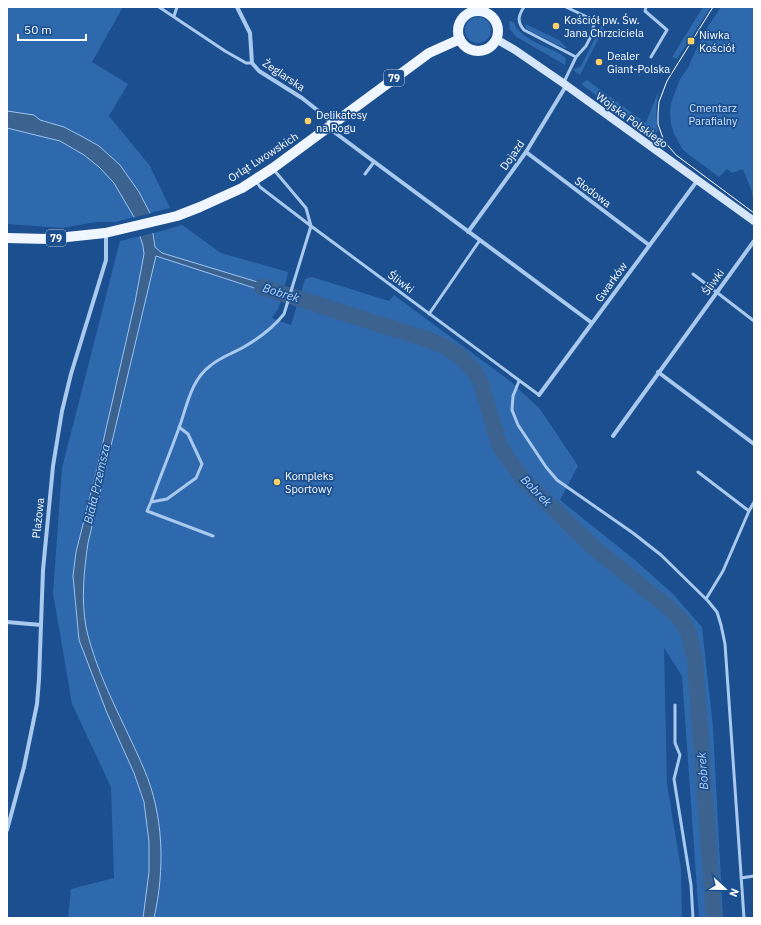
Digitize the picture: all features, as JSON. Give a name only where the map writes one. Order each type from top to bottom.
[{"type":"main road","points":[[477,11],[493,11],[498,33],[496,40],[487,48],[475,50],[464,44],[458,33],[461,20],[465,15],[477,11]]},
{"type":"main road","name":"Orląt Lwowskich","points":[[7,238],[48,239],[106,234],[177,216],[220,198],[255,180],[273,168],[429,53],[460,39]]},
{"type":"main road","name":"Wojska Polskiego","points":[[496,40],[515,50],[564,84],[754,221]]},
{"type":"street","name":"Żeglarska","points":[[237,7],[250,33],[252,63],[258,71],[302,98],[326,117],[330,125]]},
{"type":"street","name":"Dojazd","points":[[468,232],[526,152],[564,84]]},
{"type":"street","points":[[330,125],[334,132],[592,323]]},
{"type":"street","name":"Słodowa","points":[[526,152],[649,245]]},
{"type":"street","name":"Gwarków","points":[[539,395],[697,181]]},
{"type":"street","name":"Plażowa","points":[[7,830],[24,767],[37,704],[40,679],[42,570],[53,466],[62,411],[70,374],[106,260],[106,234]]},
{"type":"street","name":"Śliwki","points":[[613,436],[754,241]]},
{"type":"street","points":[[658,372],[754,444]]},
{"type":"street","points":[[7,622],[41,625]]},
{"type":"street","points":[[7,807],[12,808]]},
{"type":"lane","points":[[159,7],[225,51],[246,63],[252,63]]},
{"type":"lane","points":[[174,16],[178,7]]},
{"type":"lane","points":[[524,7],[521,11],[519,20],[519,25],[524,30],[532,36],[576,56]]},
{"type":"lane","points":[[564,84],[576,56],[586,46],[591,36],[594,24],[587,17],[566,7]]},
{"type":"lane","points":[[646,7],[645,10],[667,30],[651,57]]},
{"type":"lane","points":[[366,174],[374,162]]},
{"type":"lane","points":[[213,536],[147,512],[179,428],[190,393],[203,372],[278,323],[284,314],[311,226],[306,208],[273,168]]},
{"type":"lane","name":"Śliwki","points":[[255,180],[260,187],[311,226],[539,395]]},
{"type":"lane","points":[[429,314],[480,240]]},
{"type":"lane","points":[[693,274],[754,321]]},
{"type":"lane","points":[[519,381],[513,396],[512,410],[522,431],[546,467],[557,480],[633,533],[661,555],[706,599],[717,612],[722,625],[725,644],[744,918]]},
{"type":"lane","points":[[151,502],[167,499],[196,478],[202,464],[188,434],[179,428]]},
{"type":"lane","points":[[698,472],[749,511]]},
{"type":"lane","points":[[706,599],[723,571],[754,502]]},
{"type":"lane","points":[[675,705],[675,743],[680,755],[674,779],[691,884],[693,918]]},
{"type":"lane","points":[[741,878],[754,876]]},
{"type":"green space","points":[[7,7],[123,7],[92,62],[128,84],[109,116],[150,166],[170,208],[150,213],[139,192],[99,146],[64,127],[40,120],[34,115],[7,111]]},
{"type":"green space","points":[[703,7],[711,7],[677,59],[672,57]]},
{"type":"green space","name":"Cmentarz Parafialny","points":[[721,7],[754,7],[754,198],[743,169],[732,173],[727,169],[719,177],[683,150],[674,134],[671,124],[671,103],[680,79],[688,68],[703,34]]},
{"type":"green space","points":[[478,17],[487,21],[491,30],[487,39],[478,43],[469,39],[465,30],[469,21]]},
{"type":"green space","points":[[604,20],[607,22],[580,75],[573,70],[581,66]]},
{"type":"green space","points":[[509,21],[514,22],[521,33],[527,37],[561,54],[566,59],[565,65],[515,36],[510,29]]},
{"type":"green space","points":[[523,23],[559,40],[567,48],[564,48],[526,29],[525,24]]},
{"type":"green space","points":[[587,80],[646,123],[658,92],[656,114],[658,132],[656,132],[652,137],[581,84]]},
{"type":"green space","points":[[7,128],[60,141],[84,155],[99,167],[114,183],[134,217],[116,222],[96,222],[62,228],[7,224]]},
{"type":"green space","points":[[182,225],[221,253],[288,272],[284,290],[170,256],[162,253],[155,247],[154,233]]},
{"type":"green space","points":[[140,236],[144,254],[135,302],[95,477],[76,552],[75,599],[79,640],[107,713],[134,773],[144,802],[149,842],[149,872],[143,918],[68,918],[71,889],[114,878],[111,787],[72,704],[53,593],[62,468],[120,241]]},
{"type":"green space","points":[[156,256],[282,297],[278,309],[272,318],[291,325],[305,279],[312,277],[389,301],[394,295],[510,381],[540,409],[578,466],[560,500],[635,560],[673,594],[702,627],[713,727],[723,918],[699,918],[682,676],[664,648],[667,784],[681,869],[682,918],[154,918],[158,900],[161,862],[161,843],[156,805],[144,769],[97,664],[86,627],[83,596],[88,543]]},
{"type":"water","name":"Biała Przemsza","points":[[7,111],[34,115],[40,120],[64,127],[99,146],[120,165],[139,192],[150,213],[155,247],[162,253],[284,290],[282,297],[156,256],[88,543],[84,585],[84,617],[86,627],[104,682],[144,769],[156,805],[161,843],[161,862],[158,900],[154,918],[143,918],[149,872],[149,842],[144,802],[134,773],[107,713],[79,640],[73,576],[76,552],[95,477],[135,302],[144,254],[143,246],[134,217],[114,183],[99,167],[84,155],[60,141],[7,128]]},
{"type":"pier","points":[[152,213],[156,232],[138,237],[132,218]]},
{"type":"waterway","name":"Bobrek","points":[[262,287],[426,339],[444,346],[461,357],[475,372],[481,384],[500,447],[522,478],[593,547],[668,607],[683,622],[688,631],[695,660],[714,918]]},
{"type":"tram line","points":[[713,7],[667,81],[659,102],[658,124],[664,141],[676,155],[754,213]]},
{"type":"place","name":"Kościół pw. Św. Jana Chrzciciela","points":[[556,26]]},
{"type":"place","name":"Niwka Kościół","points":[[691,41]]},
{"type":"place","name":"Dealer Giant-Polska","points":[[599,62]]},
{"type":"place","name":"Delikatesy na Rogu","points":[[308,121]]},
{"type":"place","name":"Kompleks Sportowy","points":[[277,482]]}]
